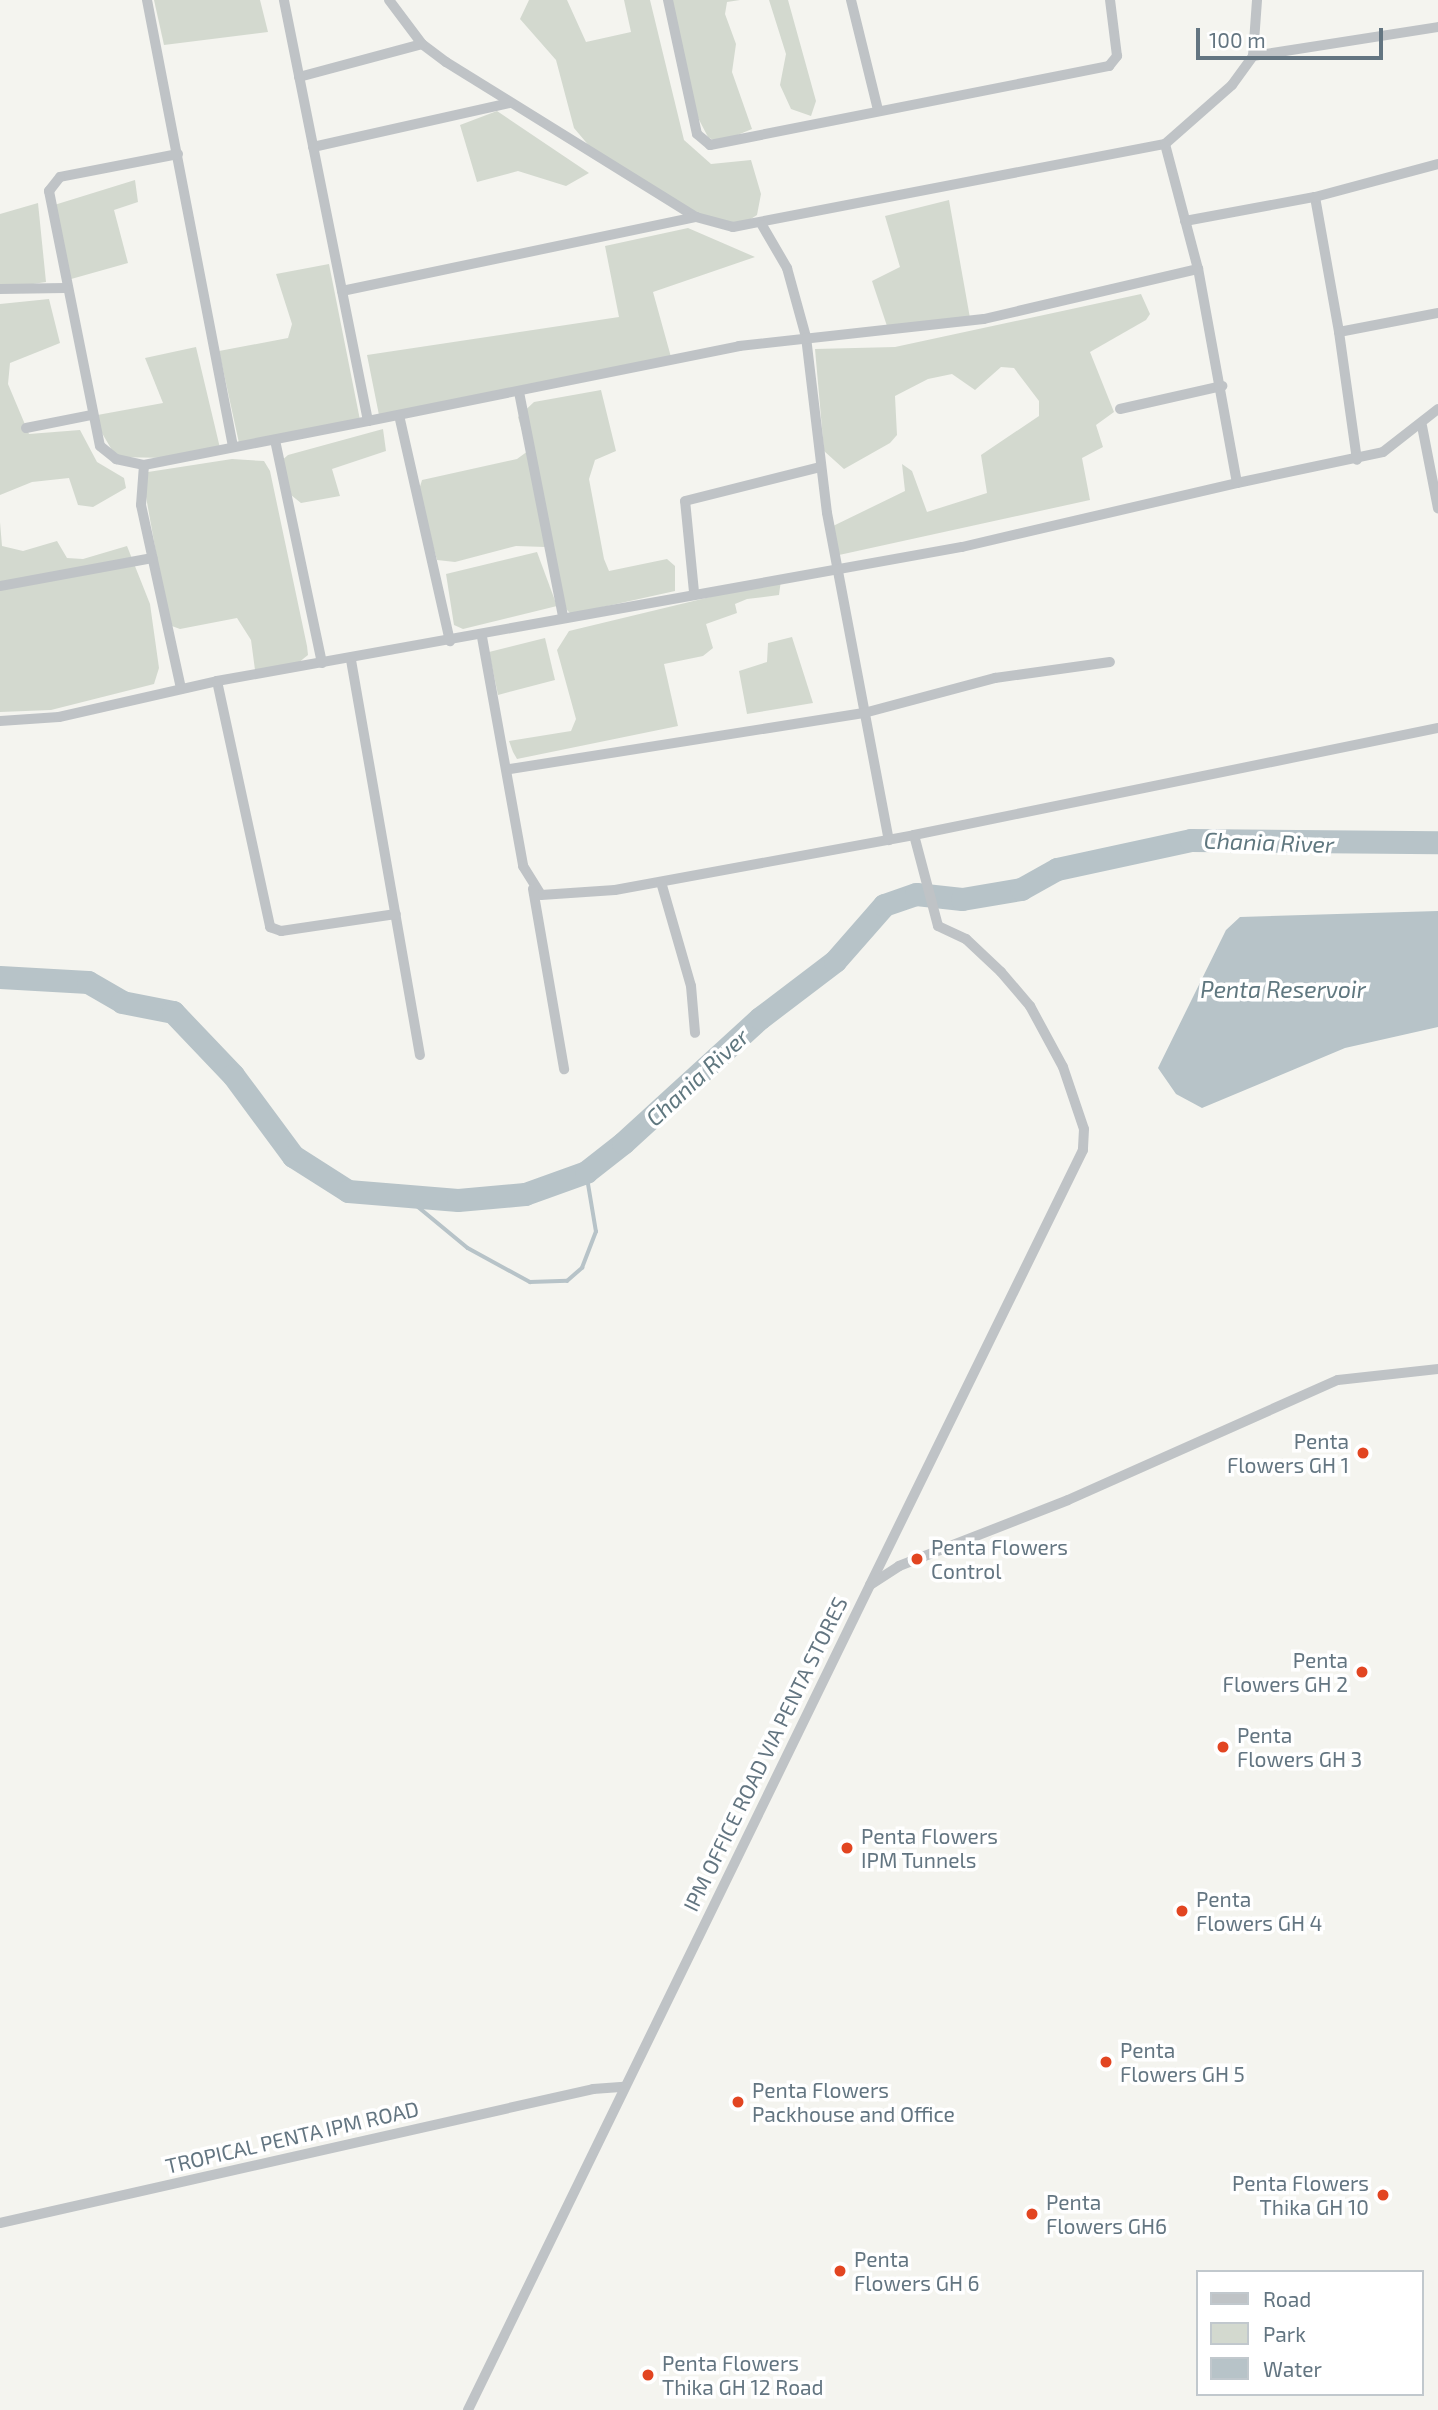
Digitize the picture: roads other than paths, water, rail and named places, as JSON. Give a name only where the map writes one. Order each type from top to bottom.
[{"type":"street","points":[[147,0],[233,445]]},
{"type":"street","points":[[284,0],[368,421]]},
{"type":"street","points":[[389,0],[422,44],[510,103],[696,218],[733,227],[762,225],[861,198],[1165,144],[1232,85],[1253,56],[1257,0]]},
{"type":"street","points":[[668,0],[703,142],[722,145],[878,110],[1109,66],[1117,56],[1110,0]]},
{"type":"street","points":[[851,0],[878,110]]},
{"type":"street","points":[[1253,56],[1438,27]]},
{"type":"street","points":[[299,77],[422,44]]},
{"type":"street","points":[[313,147],[510,103]]},
{"type":"street","points":[[1165,144],[1198,269],[1222,386],[1237,483]]},
{"type":"street","points":[[178,154],[60,177],[52,185],[48,201],[91,415],[106,454],[144,465],[233,445],[275,440],[806,337],[984,320],[1198,269]]},
{"type":"street","points":[[1185,221],[1315,197],[1438,164]]},
{"type":"street","points":[[1315,197],[1339,332],[1357,460]]},
{"type":"street","points":[[342,291],[696,218]]},
{"type":"street","points":[[762,225],[787,268],[806,337],[820,467],[836,565],[889,840]]},
{"type":"street","points":[[0,289],[65,288]]},
{"type":"street","points":[[1339,332],[1438,313]]},
{"type":"street","points":[[1120,409],[1222,386]]},
{"type":"street","points":[[519,391],[563,617]]},
{"type":"street","points":[[0,721],[59,718],[217,681],[482,637],[563,617],[836,565],[962,547],[1237,483],[1357,460],[1392,448],[1422,426],[1438,409]]},
{"type":"street","points":[[26,428],[91,415]]},
{"type":"street","points":[[399,415],[450,641]]},
{"type":"street","points":[[1422,426],[1438,508]]},
{"type":"street","points":[[275,440],[322,663]]},
{"type":"street","points":[[144,465],[141,505],[181,689]]},
{"type":"street","points":[[694,592],[685,501],[820,467]]},
{"type":"street","points":[[0,586],[152,558]]},
{"type":"street","points":[[482,637],[510,769],[523,866],[533,888],[564,1069]]},
{"type":"street","points":[[351,660],[420,1055]]},
{"type":"street","points":[[510,769],[864,713],[995,678],[1110,662]]},
{"type":"street","points":[[217,681],[270,927],[281,931],[396,914]]},
{"type":"street","points":[[533,888],[550,898],[661,882],[889,840],[1438,728]]},
{"type":"street","points":[[870,1585],[1085,1139],[1063,1067],[1030,1006],[982,952],[938,926],[925,890],[914,835]]},
{"type":"street","points":[[661,882],[691,986],[695,1033]]},
{"type":"street","name":"IPM OFFICE ROAD VIA PENTA STORES","points":[[468,2410],[870,1585],[899,1566],[1068,1500],[1338,1380],[1438,1369]]},
{"type":"street","name":"TROPICAL PENTA IPM ROAD","points":[[0,2223],[593,2089],[624,2087]]},
{"type":"water","name":"Penta Reservoir","points":[[1438,911],[1438,1027],[1345,1048],[1202,1108],[1176,1094],[1158,1068],[1226,930],[1240,917]]},
{"type":"waterway","name":"Chania River","points":[[0,977],[88,982],[122,1002],[173,1012],[233,1075],[293,1156],[348,1191],[458,1200],[525,1194],[586,1172],[623,1143],[760,1018],[835,961],[884,905],[916,894],[962,899],[1021,889],[1057,869],[1191,840],[1438,842]]},
{"type":"waterway","points":[[416,1205],[468,1248],[530,1282],[567,1281],[582,1268],[596,1232],[586,1172]]},
{"type":"place","name":"Penta Flowers GH 1","points":[[1363,1453]]},
{"type":"place","name":"Penta Flowers Control","points":[[917,1559]]},
{"type":"place","name":"Penta Flowers GH 2","points":[[1362,1672]]},
{"type":"place","name":"Penta Flowers GH 3","points":[[1223,1747]]},
{"type":"place","name":"Penta Flowers IPM Tunnels","points":[[847,1848]]},
{"type":"place","name":"Penta Flowers GH 4","points":[[1182,1911]]},
{"type":"place","name":"Penta Flowers GH 5","points":[[1106,2062]]},
{"type":"place","name":"Penta Flowers Packhouse and Office","points":[[738,2102]]},
{"type":"place","name":"Penta Flowers Thika GH 10","points":[[1383,2195]]},
{"type":"place","name":"Penta Flowers GH6","points":[[1032,2214]]},
{"type":"place","name":"Penta Flowers GH 6","points":[[840,2271]]},
{"type":"place","name":"Penta Flowers Thika GH 12 Road","points":[[648,2375]]}]
